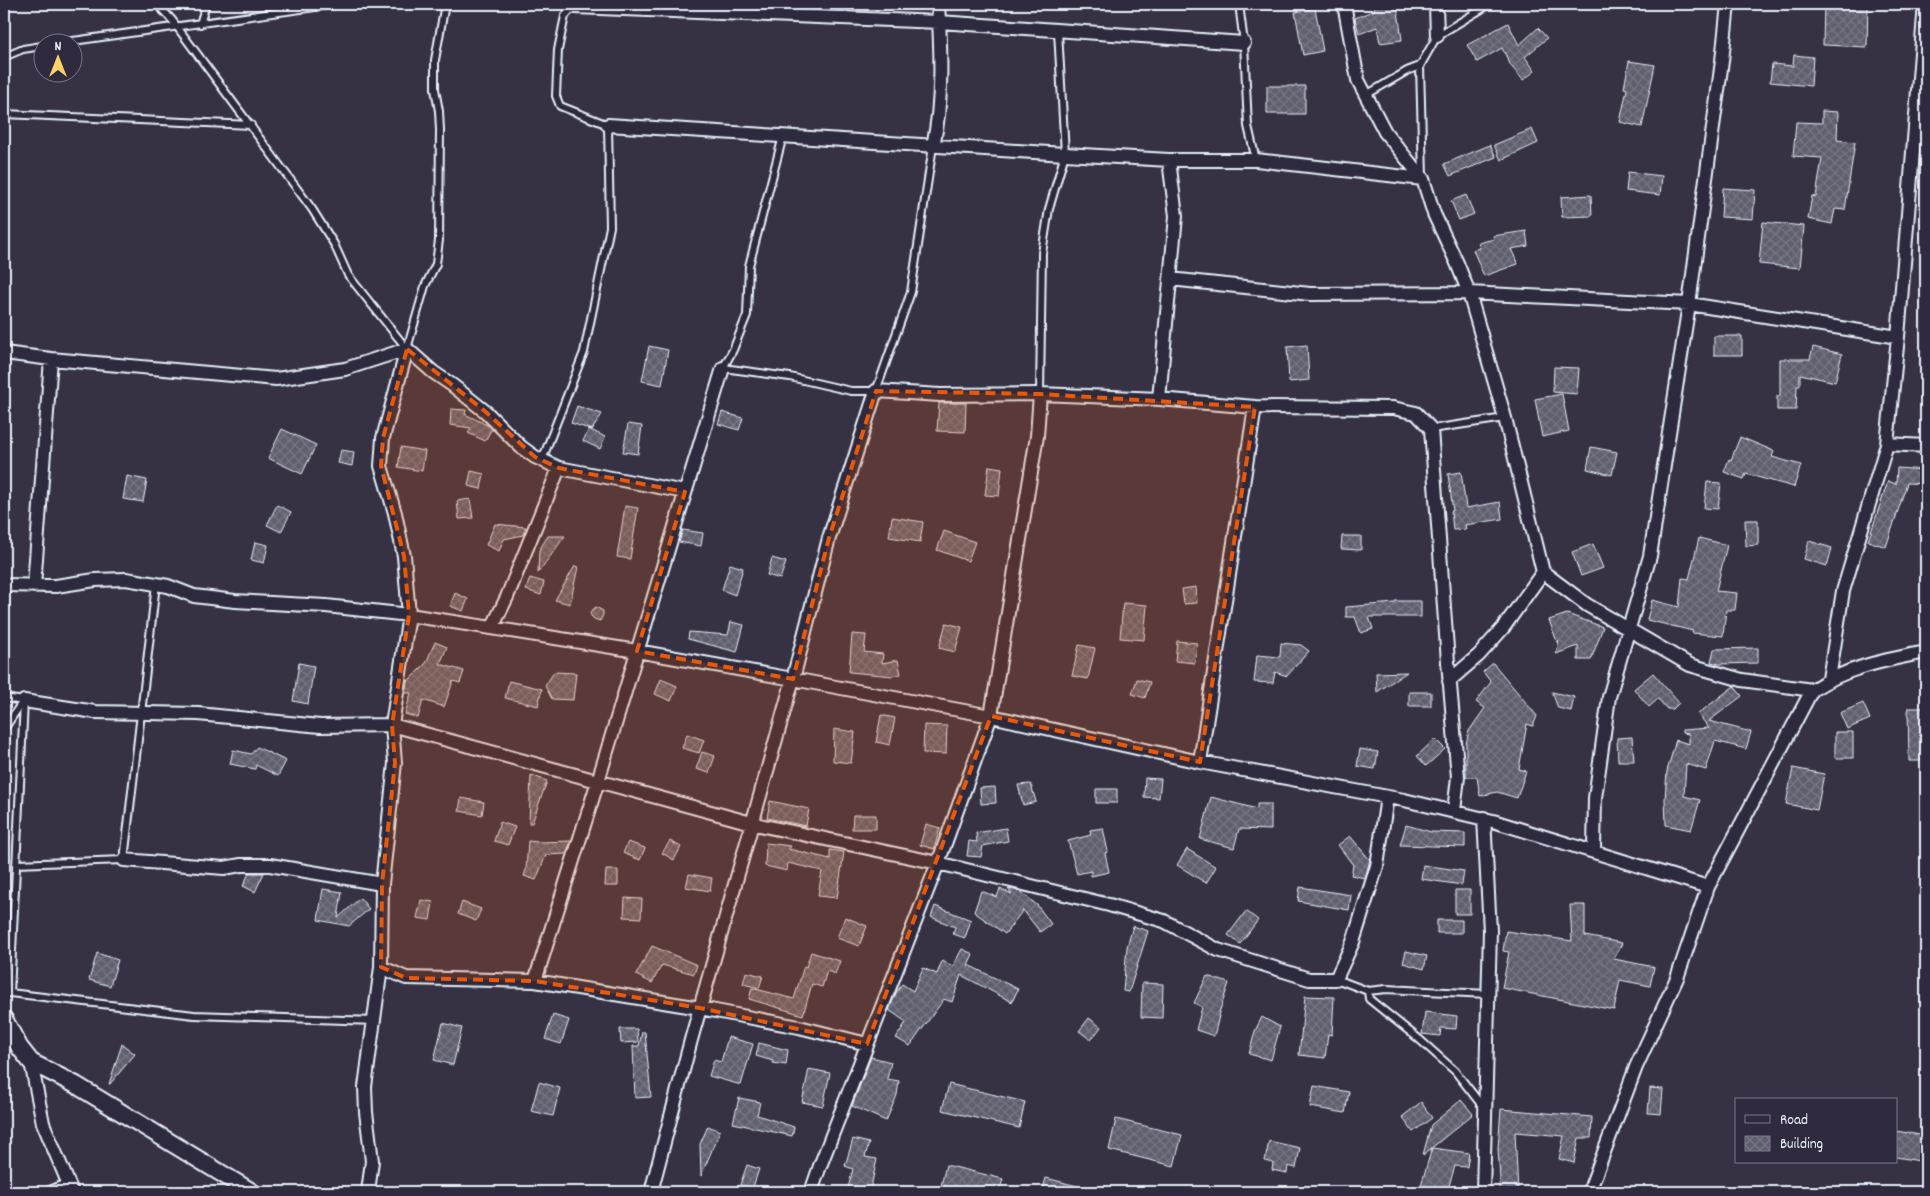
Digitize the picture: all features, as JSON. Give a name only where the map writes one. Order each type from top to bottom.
[{"type":"street","points":[[932,146],[937,119],[940,55],[938,4]]},
{"type":"street","points":[[1344,4],[1358,80],[1385,132],[1424,179],[1434,214],[1469,293],[1505,418],[1543,572],[1587,605],[1690,664],[1742,680],[1812,690]]},
{"type":"street","points":[[1436,4],[1437,36]]},
{"type":"street","points":[[1594,850],[1595,798],[1609,697],[1630,631],[1650,556],[1689,304],[1728,4]]},
{"type":"street","points":[[575,5],[939,22],[1244,43]]},
{"type":"street","points":[[1829,679],[1843,591],[1886,444],[1898,337],[1925,5]]},
{"type":"street","points":[[608,124],[1169,160],[1256,160],[1424,179]]},
{"type":"street","points":[[1159,399],[1176,216],[1169,160]]},
{"type":"street","points":[[1170,279],[1310,294],[1469,293],[1689,304],[1898,337]]},
{"type":"street","points":[[4,353],[51,359],[276,379],[344,369],[407,349]]},
{"type":"street","points":[[407,349],[432,372],[452,385],[492,417],[521,447],[542,460],[559,468],[685,492]]},
{"type":"street","points":[[368,1192],[372,1161],[365,1087],[381,968],[382,884],[395,763],[392,726],[409,615],[404,556],[381,466],[383,438],[407,349]]},
{"type":"street","points":[[34,586],[51,359]]},
{"type":"street","points":[[534,982],[598,782],[723,368]]},
{"type":"street","points":[[651,1192],[700,1008],[793,679],[829,538],[876,391],[940,395],[1040,394],[1159,399],[1255,407],[1393,408],[1416,413],[1431,429],[1449,681],[1458,777],[1454,811]]},
{"type":"street","points":[[811,1192],[938,863],[991,716],[1037,436],[1040,394]]},
{"type":"street","points":[[1200,762],[1255,407]]},
{"type":"street","points":[[1886,444],[1926,446]]},
{"type":"street","points":[[492,628],[559,468]]},
{"type":"street","points":[[1449,681],[1479,655],[1503,628],[1543,572]]},
{"type":"street","points":[[4,585],[56,586],[95,580],[126,579],[168,586],[194,596],[235,601],[326,606],[409,615],[637,651],[991,716],[1200,762],[1387,796],[1484,818],[1594,850],[1708,887]]},
{"type":"street","points":[[1589,1192],[1636,1067],[1677,978],[1708,887],[1812,690],[1829,679],[1848,671],[1926,652]]},
{"type":"street","points":[[24,701],[95,712],[141,712],[237,717],[320,726],[392,726],[753,823],[938,863],[1109,905],[1164,921],[1218,950],[1310,979],[1336,979],[1353,942],[1377,866],[1387,796]]},
{"type":"street","points":[[1483,1192],[1490,931],[1484,818]]},
{"type":"street","points":[[124,860],[224,868],[241,865],[270,865],[382,884]]},
{"type":"street","points":[[381,968],[406,978],[534,982],[700,1008],[799,1027],[867,1044]]},
{"type":"street","points":[[4,1019],[20,1048],[31,1062],[76,1086],[252,1192]]},
{"type":"street","points":[[31,1062],[43,1122],[70,1187]]},
{"type":"lane","points":[[156,4],[177,26],[312,208],[334,244],[348,276],[407,349]]},
{"type":"lane","points":[[200,24],[206,4]]},
{"type":"lane","points":[[278,4],[286,11]]},
{"type":"lane","points":[[82,40],[336,4]]},
{"type":"lane","points":[[407,349],[425,286],[436,264],[439,240],[440,130],[435,89],[435,60],[444,4]]},
{"type":"lane","points":[[1238,4],[1244,43],[1248,126],[1256,160]]},
{"type":"lane","points":[[1424,179],[1420,66],[1437,36],[1490,4]]},
{"type":"lane","points":[[542,460],[584,352],[610,227],[608,124],[560,106],[556,96],[558,50],[562,22],[575,5]]},
{"type":"lane","points":[[1040,394],[1042,253],[1049,208],[1064,154],[1058,31]]},
{"type":"lane","points":[[4,57],[23,49],[32,48]]},
{"type":"lane","points":[[1366,96],[1407,71],[1420,66]]},
{"type":"lane","points":[[4,114],[251,125]]},
{"type":"lane","points":[[783,136],[749,266],[747,315],[733,350],[723,368],[790,377],[850,391],[876,391],[911,292],[932,146]]},
{"type":"lane","points":[[1431,429],[1505,418]]},
{"type":"lane","points":[[16,864],[124,860],[156,584]]},
{"type":"lane","points":[[4,698],[24,701]]},
{"type":"lane","points":[[4,729],[24,701]]},
{"type":"lane","points":[[24,701],[7,994],[194,1015],[375,1021]]},
{"type":"lane","points":[[1336,979],[1368,991],[1386,989],[1488,994]]},
{"type":"lane","points":[[1368,991],[1369,999],[1455,1071],[1485,1109]]},
{"type":"lane","points":[[45,1192],[70,1187]]},
{"type":"highlighted area","points":[[407,349],[486,412],[535,457],[559,468],[685,492],[637,651],[793,679],[829,538],[876,391],[1040,394],[1255,407],[1200,762],[991,716],[867,1044],[700,1008],[535,981],[406,978],[381,967],[382,884],[395,763],[392,725],[409,615],[404,556],[381,466],[383,438]]},
{"type":"building","points":[[1374,4],[1397,4],[1402,40],[1380,43],[1377,27],[1359,34],[1355,18],[1375,10]]},
{"type":"building","points":[[1824,4],[1868,4],[1867,47],[1823,45]]},
{"type":"building","points":[[1315,8],[1323,51],[1303,55],[1295,12]]},
{"type":"building","points":[[1508,23],[1519,45],[1538,28],[1547,38],[1525,57],[1535,71],[1523,80],[1511,66],[1502,48],[1477,62],[1467,45]]},
{"type":"building","points":[[1794,55],[1813,57],[1811,86],[1770,82],[1772,64],[1793,66]]},
{"type":"building","points":[[1629,61],[1655,65],[1642,127],[1620,122],[1627,89],[1624,88]]},
{"type":"building","points":[[1267,86],[1305,86],[1305,114],[1267,114]]},
{"type":"building","points":[[1822,111],[1838,112],[1837,140],[1855,142],[1845,210],[1835,209],[1832,224],[1808,219],[1812,196],[1816,197],[1822,158],[1793,156],[1796,122],[1822,123]]},
{"type":"building","points":[[1532,129],[1538,143],[1501,160],[1494,145]]},
{"type":"building","points":[[1490,145],[1496,157],[1450,176],[1444,164]]},
{"type":"building","points":[[1628,172],[1662,176],[1660,195],[1626,191]]},
{"type":"building","points":[[1723,188],[1755,190],[1753,219],[1721,217]]},
{"type":"building","points":[[1466,195],[1474,214],[1459,220],[1451,201]]},
{"type":"building","points":[[1591,195],[1592,216],[1562,217],[1561,197]]},
{"type":"building","points":[[1763,222],[1804,226],[1800,268],[1759,264]]},
{"type":"building","points":[[1526,231],[1528,246],[1511,249],[1518,264],[1484,276],[1473,250],[1480,248],[1478,243],[1494,239],[1493,236]]},
{"type":"building","points":[[1714,336],[1742,336],[1742,355],[1714,355]]},
{"type":"building","points":[[1307,345],[1309,380],[1289,382],[1287,347]]},
{"type":"building","points":[[649,346],[668,350],[662,385],[642,381]]},
{"type":"building","points":[[1813,347],[1842,354],[1835,382],[1800,374],[1800,386],[1797,386],[1796,410],[1777,410],[1777,396],[1780,396],[1780,359],[1810,359]]},
{"type":"building","points":[[1554,367],[1579,368],[1577,394],[1553,392]]},
{"type":"building","points":[[1562,394],[1569,431],[1542,437],[1535,399]]},
{"type":"building","points":[[939,403],[966,403],[965,432],[937,431]]},
{"type":"building","points":[[577,406],[602,414],[592,430],[571,423]]},
{"type":"building","points":[[451,409],[466,410],[465,414],[493,430],[491,430],[485,441],[468,433],[471,428],[450,425]]},
{"type":"building","points":[[722,412],[743,418],[739,430],[718,424]]},
{"type":"building","points":[[628,424],[642,426],[638,454],[623,452]]},
{"type":"building","points":[[282,429],[316,445],[302,474],[268,458]]},
{"type":"building","points":[[589,429],[605,437],[600,449],[583,441]]},
{"type":"building","points":[[1740,437],[1774,451],[1772,457],[1801,465],[1794,487],[1746,474],[1744,479],[1724,472]]},
{"type":"building","points":[[401,447],[425,451],[422,471],[398,467]]},
{"type":"building","points":[[1591,447],[1617,452],[1612,475],[1587,469]]},
{"type":"building","points":[[341,450],[354,452],[352,466],[338,463]]},
{"type":"building","points":[[989,466],[1002,468],[999,496],[985,495]]},
{"type":"building","points":[[1897,468],[1926,470],[1926,484],[1907,483],[1886,547],[1868,541],[1888,481],[1896,484]]},
{"type":"building","points":[[471,471],[484,474],[481,489],[468,486]]},
{"type":"building","points":[[1461,472],[1466,508],[1500,502],[1502,519],[1465,525],[1466,529],[1453,530],[1451,511],[1453,511],[1448,474]]},
{"type":"building","points":[[127,476],[147,480],[143,502],[123,499]]},
{"type":"building","points":[[1707,482],[1721,483],[1718,509],[1704,508]]},
{"type":"building","points":[[470,499],[473,518],[459,519],[457,501]]},
{"type":"building","points":[[277,505],[291,512],[281,532],[267,525]]},
{"type":"building","points":[[625,506],[638,508],[630,559],[617,557]]},
{"type":"building","points":[[892,517],[923,522],[920,542],[889,537]]},
{"type":"building","points":[[1745,520],[1758,520],[1758,545],[1746,546]]},
{"type":"building","points":[[495,524],[526,527],[523,535],[504,539],[499,551],[486,545]]},
{"type":"building","points":[[683,530],[703,533],[701,546],[679,542]]},
{"type":"building","points":[[944,531],[975,542],[968,561],[937,550]]},
{"type":"building","points":[[548,536],[565,536],[538,573],[539,550]]},
{"type":"building","points":[[1342,536],[1361,536],[1361,550],[1341,549]]},
{"type":"building","points":[[1699,538],[1727,545],[1716,591],[1737,593],[1735,610],[1726,610],[1723,636],[1692,633],[1693,631],[1647,620],[1652,600],[1679,607],[1682,578],[1689,579]]},
{"type":"building","points":[[1809,541],[1832,548],[1827,566],[1804,559]]},
{"type":"building","points":[[255,542],[268,545],[264,563],[251,560]]},
{"type":"building","points":[[1593,544],[1603,568],[1581,576],[1572,552]]},
{"type":"building","points":[[772,558],[786,562],[780,579],[767,575]]},
{"type":"building","points":[[730,564],[743,568],[735,595],[722,590]]},
{"type":"building","points":[[575,566],[578,567],[570,604],[555,600]]},
{"type":"building","points":[[530,578],[544,582],[541,595],[526,590]]},
{"type":"building","points":[[1196,587],[1197,603],[1184,604],[1182,589]]},
{"type":"building","points":[[455,593],[468,599],[463,611],[450,606]]},
{"type":"building","points":[[1395,601],[1421,601],[1421,617],[1369,617],[1373,629],[1361,633],[1355,617],[1346,617],[1346,607],[1395,603]]},
{"type":"building","points":[[1123,603],[1147,605],[1144,640],[1120,638]]},
{"type":"building","points":[[596,607],[603,611],[600,621],[591,616],[590,612]]},
{"type":"building","points":[[1567,614],[1603,627],[1591,660],[1578,660],[1578,646],[1556,654],[1559,640],[1557,642],[1549,620]]},
{"type":"building","points":[[731,622],[744,625],[737,652],[688,639],[689,632],[728,635]]},
{"type":"building","points":[[946,623],[962,627],[955,652],[939,648]]},
{"type":"building","points":[[852,634],[866,635],[864,652],[883,654],[882,663],[898,660],[901,674],[893,676],[849,672]]},
{"type":"building","points":[[1177,641],[1197,643],[1195,663],[1175,661]]},
{"type":"building","points":[[435,642],[447,647],[440,664],[464,671],[460,683],[453,681],[444,707],[423,700],[418,718],[405,714],[411,693],[405,693],[407,682],[426,663]]},
{"type":"building","points":[[1281,643],[1301,645],[1309,651],[1287,676],[1275,672],[1273,683],[1254,682],[1257,655],[1280,657]]},
{"type":"building","points":[[1079,645],[1095,648],[1088,679],[1072,676]]},
{"type":"building","points":[[1758,648],[1758,663],[1719,664],[1711,662],[1714,649]]},
{"type":"building","points":[[299,663],[314,666],[308,704],[293,701]]},
{"type":"building","points":[[1493,663],[1537,716],[1533,726],[1527,724],[1519,769],[1526,771],[1517,798],[1497,792],[1480,796],[1477,777],[1466,777],[1466,744],[1469,731],[1485,708],[1476,702],[1491,682],[1483,672]]},
{"type":"building","points":[[554,672],[576,673],[573,700],[552,699],[545,686]]},
{"type":"building","points":[[1407,672],[1377,692],[1376,673]]},
{"type":"building","points":[[1653,673],[1679,703],[1673,709],[1667,709],[1658,699],[1649,707],[1634,689]]},
{"type":"building","points":[[661,679],[677,686],[671,701],[655,694]]},
{"type":"building","points":[[1137,679],[1150,682],[1145,698],[1132,694]]},
{"type":"building","points":[[509,681],[542,689],[538,706],[505,698]]},
{"type":"building","points":[[1734,686],[1742,696],[1709,721],[1751,732],[1746,749],[1715,741],[1706,770],[1686,764],[1684,796],[1700,800],[1691,830],[1666,825],[1667,771],[1676,740],[1689,744],[1689,734],[1682,733],[1682,730],[1709,728],[1698,714]]},
{"type":"building","points":[[1409,692],[1431,692],[1431,706],[1409,706]]},
{"type":"building","points":[[1552,692],[1574,697],[1571,711],[1558,708]]},
{"type":"building","points":[[1863,703],[1870,719],[1847,729],[1840,713]]},
{"type":"building","points":[[1908,708],[1926,708],[1926,761],[1909,761]]},
{"type":"building","points":[[881,715],[895,718],[890,745],[876,742]]},
{"type":"building","points":[[924,725],[947,726],[946,754],[923,753]]},
{"type":"building","points":[[834,729],[855,732],[851,763],[833,761]]},
{"type":"building","points":[[1835,732],[1853,732],[1853,758],[1835,758]]},
{"type":"building","points":[[687,734],[704,740],[699,753],[682,748]]},
{"type":"building","points":[[1632,737],[1634,761],[1618,761],[1617,738]]},
{"type":"building","points":[[1435,739],[1445,749],[1426,766],[1417,756]]},
{"type":"building","points":[[257,747],[286,761],[278,776],[256,765],[255,769],[230,764],[233,750],[251,754]]},
{"type":"building","points":[[1360,749],[1378,752],[1375,769],[1357,766]]},
{"type":"building","points":[[702,752],[715,756],[709,773],[696,769]]},
{"type":"building","points":[[1793,768],[1824,774],[1817,810],[1786,804]]},
{"type":"building","points":[[531,775],[547,781],[532,823],[529,823]]},
{"type":"building","points":[[1145,778],[1161,779],[1159,798],[1144,797]]},
{"type":"building","points":[[1031,784],[1036,802],[1023,805],[1018,785]]},
{"type":"building","points":[[995,787],[996,803],[981,804],[980,788]]},
{"type":"building","points":[[1096,789],[1117,789],[1117,803],[1096,803]]},
{"type":"building","points":[[1211,797],[1257,809],[1257,804],[1271,804],[1271,830],[1239,829],[1234,848],[1200,839]]},
{"type":"building","points":[[461,798],[484,802],[482,815],[459,811]]},
{"type":"building","points":[[770,801],[809,809],[806,826],[767,818]]},
{"type":"building","points":[[853,815],[876,815],[876,829],[852,829]]},
{"type":"building","points":[[500,822],[515,827],[508,845],[494,841]]},
{"type":"building","points":[[926,824],[940,828],[934,849],[920,845]]},
{"type":"building","points":[[1406,825],[1431,832],[1465,833],[1465,847],[1400,845]]},
{"type":"building","points":[[1006,828],[1008,841],[983,846],[981,857],[967,856],[969,841],[977,842],[976,833]]},
{"type":"building","points":[[1103,828],[1108,852],[1105,853],[1109,872],[1091,876],[1091,871],[1077,874],[1068,841],[1091,835],[1090,830]]},
{"type":"building","points":[[1350,836],[1370,860],[1365,878],[1351,875],[1353,865],[1338,845]]},
{"type":"building","points":[[528,841],[571,841],[566,854],[546,855],[536,880],[524,876]]},
{"type":"building","points":[[670,841],[681,847],[674,860],[662,853]]},
{"type":"building","points":[[628,842],[645,848],[640,860],[623,853]]},
{"type":"building","points":[[766,843],[791,846],[789,849],[830,859],[830,850],[844,852],[837,898],[818,896],[822,871],[788,863],[787,871],[765,866]]},
{"type":"building","points":[[1187,849],[1216,867],[1206,883],[1177,865]]},
{"type":"building","points":[[1423,865],[1464,871],[1462,885],[1421,879]]},
{"type":"building","points":[[606,870],[618,870],[618,886],[605,886]]},
{"type":"building","points":[[249,873],[264,873],[255,892],[243,886]]},
{"type":"building","points":[[689,874],[712,878],[710,891],[686,887]]},
{"type":"building","points":[[1300,887],[1351,895],[1349,910],[1298,901]]},
{"type":"building","points":[[323,889],[342,892],[338,918],[360,898],[369,909],[349,926],[318,920]]},
{"type":"building","points":[[1000,889],[1012,894],[1008,889],[1019,891],[1037,905],[1051,924],[1040,932],[1023,910],[1005,934],[974,912],[981,891],[997,897]]},
{"type":"building","points":[[1455,890],[1470,890],[1470,914],[1455,914]]},
{"type":"building","points":[[625,898],[642,899],[641,918],[624,917]]},
{"type":"building","points":[[421,900],[433,902],[430,920],[417,918]]},
{"type":"building","points":[[462,902],[481,909],[476,921],[458,914]]},
{"type":"building","points":[[1570,905],[1585,905],[1585,936],[1622,943],[1614,959],[1654,967],[1650,986],[1620,980],[1614,1010],[1502,988],[1509,952],[1503,951],[1506,931],[1572,941]]},
{"type":"building","points":[[935,906],[971,920],[965,938],[953,934],[955,927],[931,917]]},
{"type":"building","points":[[1246,911],[1258,920],[1240,944],[1228,935]]},
{"type":"building","points":[[845,917],[867,926],[859,946],[837,938]]},
{"type":"building","points":[[1437,920],[1462,920],[1462,933],[1437,933]]},
{"type":"building","points":[[1133,926],[1148,931],[1129,992],[1123,991],[1127,947]]},
{"type":"building","points":[[652,946],[697,965],[694,974],[662,965],[652,983],[636,975]]},
{"type":"building","points":[[962,949],[973,954],[968,965],[1018,989],[1012,1002],[961,975],[952,1002],[944,999],[910,1046],[896,1038],[906,1022],[889,1010],[902,984],[913,991],[923,968],[937,974],[942,961],[953,966]]},
{"type":"building","points":[[1406,951],[1427,956],[1424,969],[1403,963]]},
{"type":"building","points":[[811,952],[840,961],[835,974],[827,971],[822,987],[812,984],[803,1015],[749,999],[752,988],[794,999],[804,966],[806,967]]},
{"type":"building","points":[[97,953],[118,960],[110,986],[89,980]]},
{"type":"building","points":[[746,972],[763,976],[759,988],[743,984]]},
{"type":"building","points":[[1207,976],[1229,983],[1218,1016],[1214,1036],[1196,1030],[1202,1007],[1194,1003]]},
{"type":"building","points":[[1142,983],[1163,984],[1162,1018],[1141,1017]]},
{"type":"building","points":[[1305,996],[1334,997],[1332,1035],[1328,1034],[1325,1058],[1299,1055]]},
{"type":"building","points":[[1425,1012],[1457,1016],[1456,1029],[1441,1028],[1440,1036],[1422,1034]]},
{"type":"building","points":[[553,1015],[569,1020],[561,1044],[545,1039]]},
{"type":"building","points":[[1262,1017],[1280,1027],[1271,1060],[1249,1054],[1255,1031]]},
{"type":"building","points":[[1089,1018],[1101,1027],[1091,1040],[1079,1031]]},
{"type":"building","points":[[443,1023],[462,1028],[453,1065],[434,1060]]},
{"type":"building","points":[[620,1029],[637,1029],[638,1042],[621,1043]]},
{"type":"building","points":[[642,1032],[645,1032],[651,1097],[635,1098],[633,1046],[639,1046]]},
{"type":"building","points":[[728,1037],[753,1044],[741,1085],[709,1076],[714,1060],[721,1062]]},
{"type":"building","points":[[759,1043],[788,1050],[786,1065],[773,1063],[773,1061],[756,1056]]},
{"type":"building","points":[[122,1044],[135,1054],[109,1084]]},
{"type":"building","points":[[871,1057],[891,1062],[887,1079],[899,1081],[897,1095],[886,1121],[852,1106]]},
{"type":"building","points":[[809,1069],[830,1073],[823,1106],[802,1102]]},
{"type":"building","points":[[539,1082],[560,1088],[553,1116],[531,1111]]},
{"type":"building","points":[[949,1084],[1025,1102],[1019,1128],[942,1110]]},
{"type":"building","points":[[1314,1086],[1349,1092],[1345,1113],[1310,1107]]},
{"type":"building","points":[[1650,1088],[1663,1089],[1661,1114],[1648,1113]]},
{"type":"building","points":[[739,1098],[760,1102],[757,1115],[794,1127],[792,1136],[733,1123]]},
{"type":"building","points":[[1461,1100],[1473,1114],[1423,1155],[1431,1125]]},
{"type":"building","points":[[1421,1102],[1432,1118],[1413,1132],[1402,1117]]},
{"type":"building","points":[[1501,1109],[1592,1117],[1591,1138],[1579,1138],[1574,1163],[1559,1159],[1564,1136],[1515,1132],[1518,1192],[1498,1192],[1500,1179],[1498,1148]]},
{"type":"building","points":[[1116,1119],[1182,1135],[1174,1166],[1109,1150]]},
{"type":"building","points":[[708,1126],[720,1131],[701,1176],[700,1144]]},
{"type":"building","points":[[1898,1131],[1926,1136],[1926,1162],[1898,1157]]},
{"type":"building","points":[[853,1139],[869,1143],[865,1157],[877,1159],[870,1192],[847,1192],[853,1169],[845,1166]]},
{"type":"building","points":[[1269,1141],[1300,1148],[1296,1168],[1288,1166],[1287,1173],[1272,1170],[1273,1163],[1265,1161]]},
{"type":"building","points":[[1432,1148],[1469,1153],[1467,1167],[1455,1166],[1447,1192],[1419,1192]]},
{"type":"building","points":[[747,1165],[759,1169],[752,1190],[740,1185]]},
{"type":"building","points":[[946,1165],[1003,1179],[999,1192],[968,1192],[941,1186]]},
{"type":"building","points":[[1046,1178],[1081,1187],[1081,1192],[1042,1192]]}]
